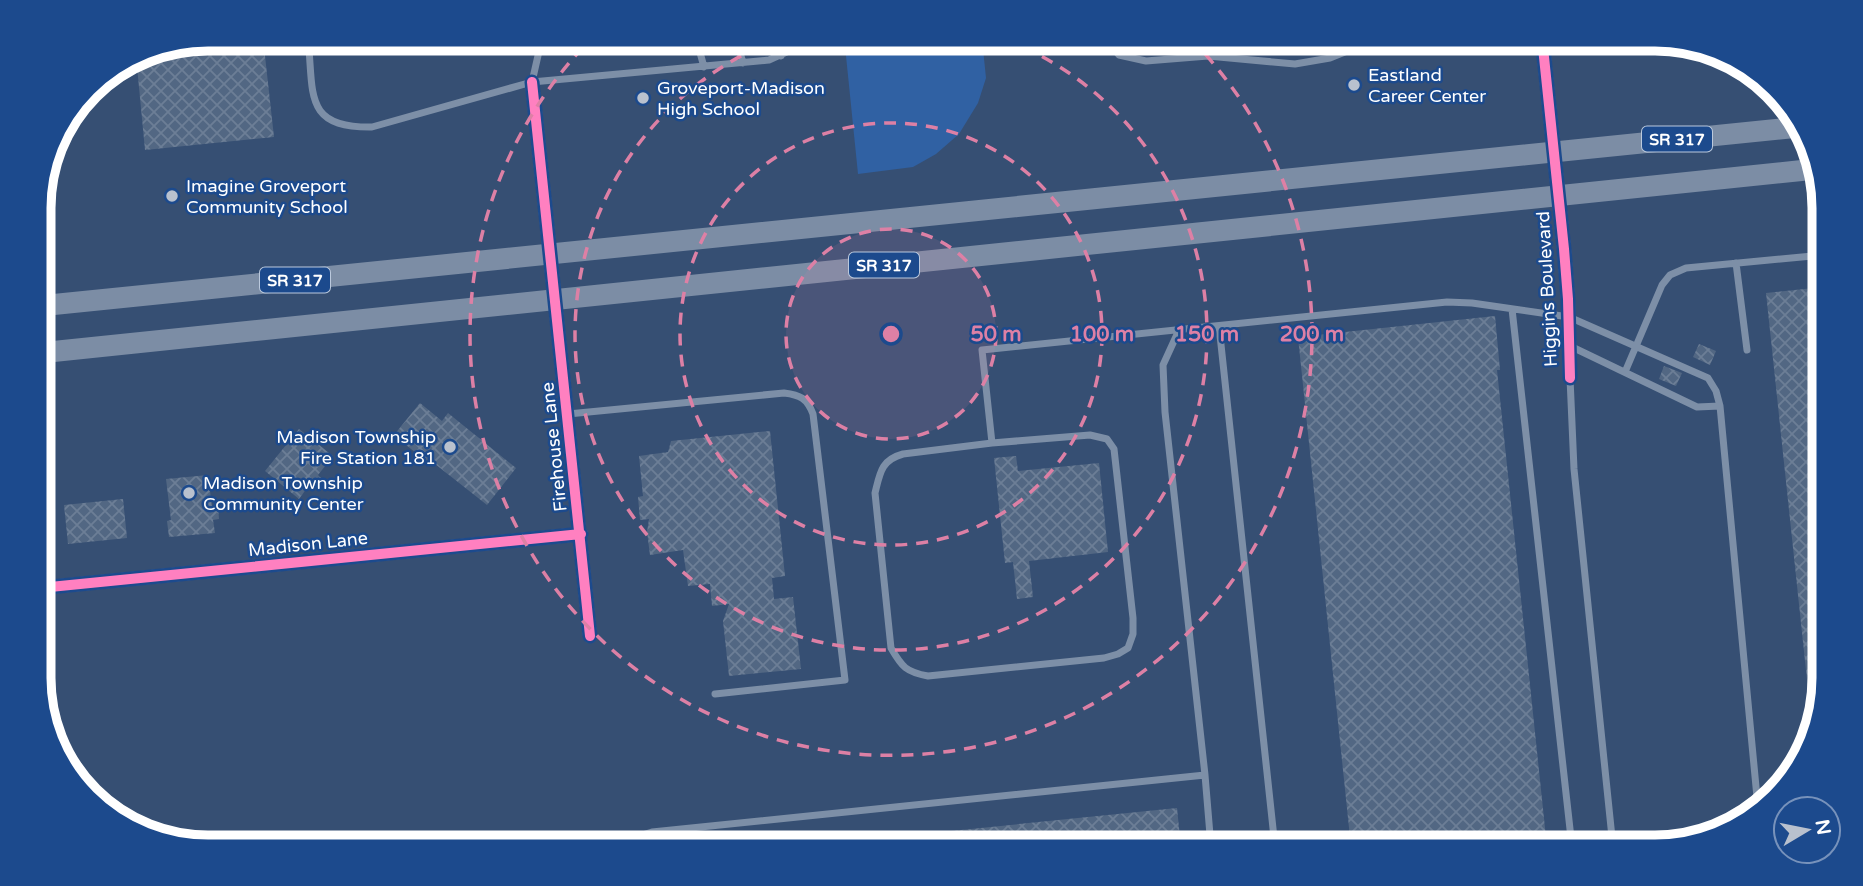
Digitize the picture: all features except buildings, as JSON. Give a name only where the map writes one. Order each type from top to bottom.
[{"type":"main road","name":"SR 317","points":[[51,305],[1790,128]]},
{"type":"main road","name":"SR 317","points":[[51,352],[1808,170]]},
{"type":"street","name":"Higgins Boulevard","points":[[1543,51],[1569,317],[1570,378]]},
{"type":"street","name":"Firehouse Lane","points":[[532,82],[590,636]]},
{"type":"street","name":"Madison Lane","points":[[51,587],[581,534]]},
{"type":"lane","points":[[310,51],[316,107],[326,120],[347,127],[372,127],[532,82],[769,60],[789,51]]},
{"type":"lane","points":[[532,82],[539,51]]},
{"type":"lane","points":[[699,51],[704,67]]},
{"type":"lane","points":[[740,51],[743,63]]},
{"type":"lane","points":[[780,51],[781,56]]},
{"type":"lane","points":[[1116,51],[1119,55],[1146,61],[1208,56],[1295,65],[1331,58],[1348,51]]},
{"type":"lane","points":[[1625,372],[1648,315],[1670,275],[1686,268],[1812,256]]},
{"type":"lane","points":[[1737,263],[1747,350]]},
{"type":"lane","points":[[992,443],[982,350],[1447,302],[1569,317],[1708,378],[1716,391],[1720,406],[1757,797]]},
{"type":"lane","points":[[1512,309],[1571,835]]},
{"type":"lane","points":[[1219,326],[1274,835]]},
{"type":"lane","points":[[1179,330],[1163,365],[1165,412],[1210,835]]},
{"type":"lane","points":[[1569,345],[1697,407],[1720,406]]},
{"type":"lane","points":[[1570,378],[1574,469],[1612,835]]},
{"type":"lane","points":[[568,414],[784,393],[797,395],[808,401],[813,414],[845,680],[715,694]]},
{"type":"lane","points":[[1090,435],[1107,439],[1114,449],[1133,618],[1133,634],[1128,648],[1118,654],[1104,657],[928,677],[911,673],[900,665],[891,648],[889,635],[875,493],[881,470],[890,458],[903,454],[992,443],[1090,435]]},
{"type":"lane","points":[[641,835],[1205,775]]},
{"type":"shaded area","points":[[846,51],[983,51],[986,78],[978,103],[959,134],[936,154],[913,167],[858,174]]},
{"type":"cycle path","points":[[1543,51],[1564,249],[1570,378]]},
{"type":"cycle path","points":[[532,82],[590,636]]},
{"type":"cycle path","points":[[51,587],[581,534]]},
{"type":"place","name":"Eastland Career Center","points":[[1354,85]]},
{"type":"place","name":"Groveport-Madison High School","points":[[643,98]]},
{"type":"place","name":"Imagine Groveport Community School","points":[[172,196]]},
{"type":"place","name":"Madison Township Fire Station 181","points":[[450,447]]},
{"type":"place","name":"Madison Township Community Center","points":[[189,493]]}]
